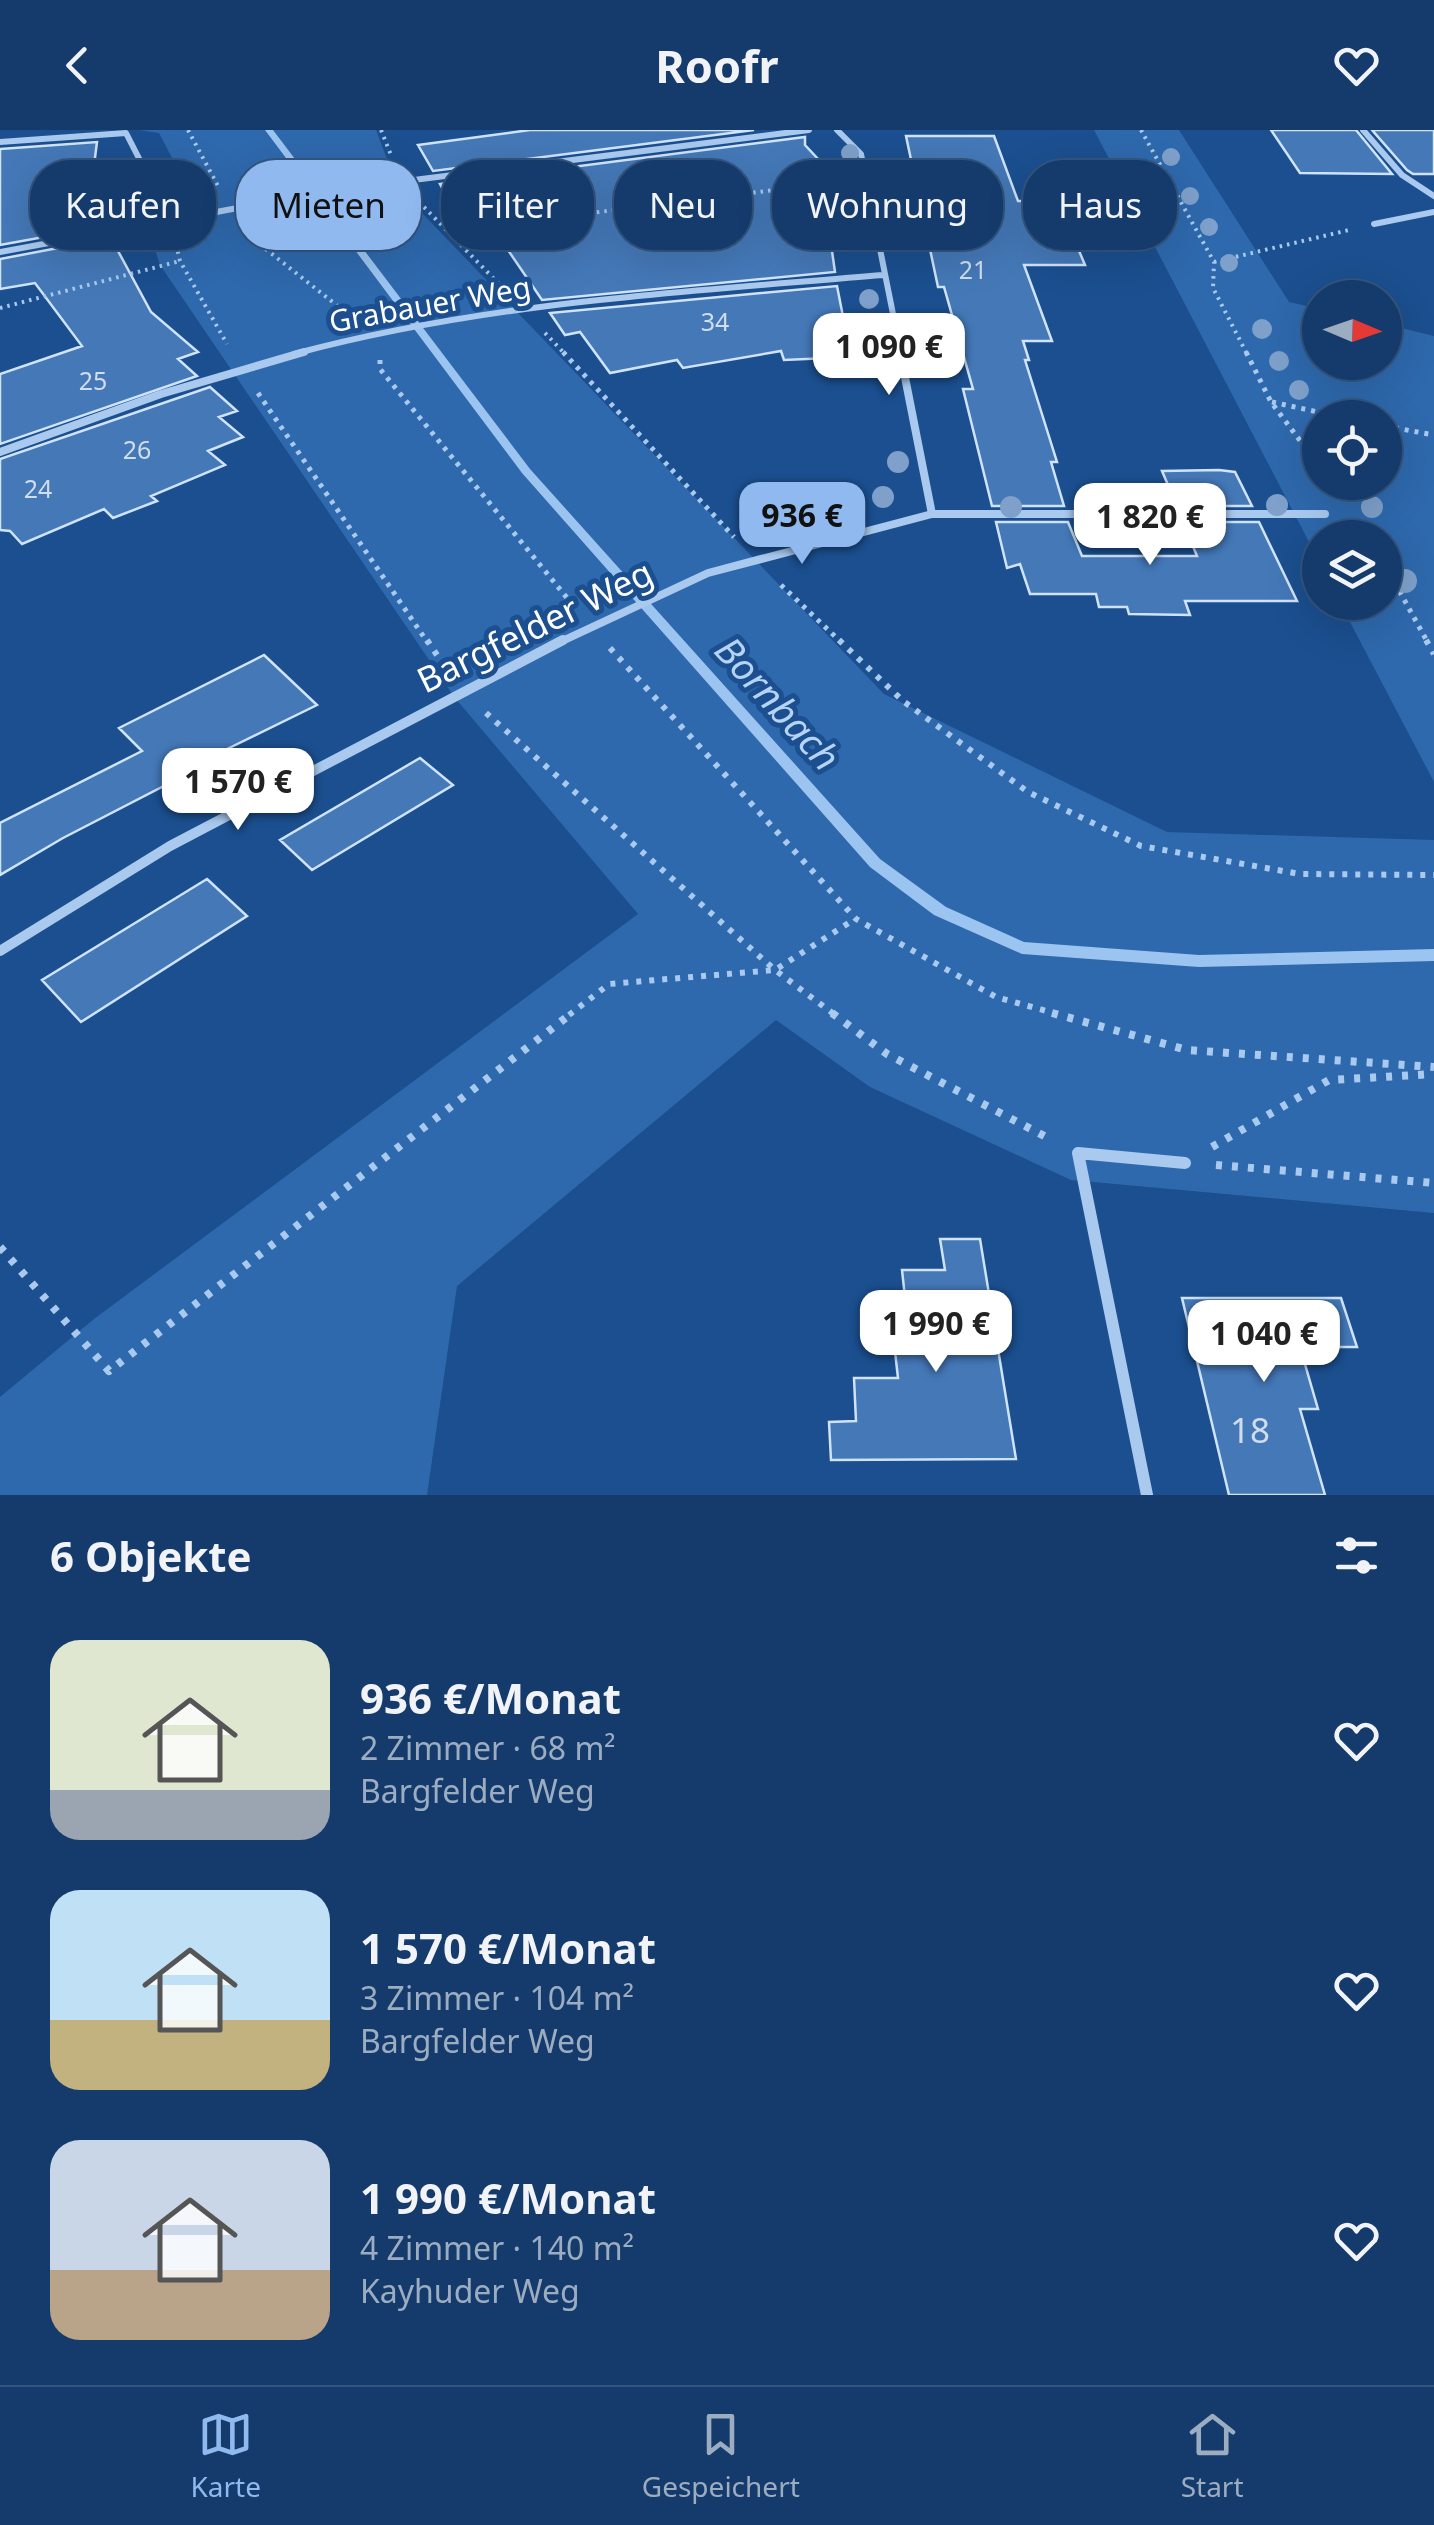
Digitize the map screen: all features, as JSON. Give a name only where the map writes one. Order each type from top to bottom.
[{"type":"street","points":[[421,177],[809,130]]},
{"type":"street","points":[[838,130],[863,160]]},
{"type":"street","points":[[1363,130],[1402,175],[1434,196]]},
{"type":"street","points":[[0,142],[126,134],[139,160]]},
{"type":"street","points":[[216,211],[236,207]]},
{"type":"street","points":[[1374,224],[1434,212]]},
{"type":"street","points":[[0,252],[30,246]]},
{"type":"street","points":[[879,250],[932,514]]},
{"type":"street","name":"Grabauer Weg","points":[[0,452],[241,368],[440,320],[883,275]]},
{"type":"street","name":"Bargfelder Weg","points":[[0,950],[170,846],[462,692],[620,612],[754,559],[932,514],[1325,514]]},
{"type":"street","points":[[1147,1495],[1078,1153],[1185,1163]]},
{"type":"path","points":[[188,130],[243,231],[337,307],[378,334],[380,369],[590,626],[856,919],[996,996],[1187,1050],[1434,1071]]},
{"type":"path","points":[[381,130],[392,160]]},
{"type":"path","points":[[1142,130],[1214,262],[1213,288],[1271,402],[1302,442]]},
{"type":"path","points":[[594,212],[772,190]]},
{"type":"path","points":[[421,203],[441,224]]},
{"type":"path","points":[[1214,262],[1374,224]]},
{"type":"path","points":[[177,250],[241,368],[462,692],[776,970],[887,1054],[1078,1153]]},
{"type":"path","points":[[465,250],[754,559],[903,701],[1028,792],[1141,846],[1300,874],[1434,875]]},
{"type":"path","points":[[0,308],[180,261]]},
{"type":"path","points":[[1271,402],[1302,409]]},
{"type":"path","points":[[1402,429],[1434,435]]},
{"type":"path","points":[[1402,596],[1434,654]]},
{"type":"path","points":[[0,1247],[110,1371],[608,984],[776,970],[856,919]]},
{"type":"path","points":[[1185,1163],[1329,1080],[1434,1071]]},
{"type":"path","points":[[1185,1163],[1434,1182]]},
{"type":"shaded area","points":[[139,130],[376,130],[387,160],[236,160],[236,250],[421,250],[421,212],[441,233],[441,250],[458,250],[884,694],[1167,832],[1434,840],[1434,1213],[1071,1180],[870,1087],[776,1020],[457,1286],[427,1495],[0,1495],[0,1397],[94,1319],[638,914],[455,698],[160,265],[155,250],[216,250],[216,160],[173,160],[159,133]]},
{"type":"shaded area","points":[[1094,130],[1179,130],[1289,302],[1302,305],[1302,380],[1402,380],[1402,328],[1434,336],[1434,782],[1349,620],[1402,620],[1402,520],[1302,520],[1302,529],[1157,250],[1177,250],[1177,160],[1110,160]]},
{"type":"building","points":[[530,130],[754,130],[519,160],[441,160],[441,170],[433,171],[418,145]]},
{"type":"building","points":[[1271,130],[1356,130],[1392,174],[1300,173]]},
{"type":"building","points":[[1372,130],[1434,130],[1434,174],[1413,174],[1407,170]]},
{"type":"building","points":[[906,136],[994,136],[1003,160],[911,160]]},
{"type":"building","points":[[805,137],[805,145],[819,160],[772,160],[772,250],[832,250],[835,272],[542,300],[508,250],[594,250],[594,164],[614,162],[614,250],[752,250],[752,160],[626,160]]},
{"type":"building","points":[[97,142],[95,160],[30,160],[30,240],[0,245],[0,149]]},
{"type":"building","points":[[1003,160],[1018,201],[1023,201],[1023,250],[1079,250],[1085,265],[1024,265],[1052,341],[1023,341],[1029,360],[1025,360],[1057,462],[1051,462],[1064,506],[992,506],[963,389],[973,389],[944,287],[938,287],[930,250],[1003,250]]},
{"type":"building","points":[[48,250],[117,250],[151,312],[198,352],[178,359],[197,376],[0,444],[0,374],[82,346],[35,283],[0,289],[0,259]]},
{"type":"building","points":[[837,286],[851,357],[784,360],[781,351],[683,368],[677,360],[610,373],[580,332],[565,335],[550,313]]},
{"type":"building","points":[[210,387],[237,411],[219,417],[243,437],[208,451],[225,465],[151,496],[157,501],[113,518],[104,509],[22,544],[10,531],[0,530],[0,459]]},
{"type":"building","points":[[1162,471],[1235,472],[1252,506],[1177,506]]},
{"type":"building","points":[[996,522],[1068,522],[1082,556],[1197,556],[1183,522],[1259,522],[1297,601],[1185,601],[1190,615],[1129,614],[1127,607],[1099,607],[1096,594],[1030,594],[1020,564],[1007,568]]},
{"type":"building","points":[[264,655],[317,705],[219,753],[222,756],[0,875],[0,823],[142,751],[119,728]]},
{"type":"building","points":[[420,758],[453,785],[312,870],[280,840]]},
{"type":"building","points":[[207,879],[247,916],[81,1022],[42,980]]},
{"type":"building","points":[[940,1239],[980,1239],[1016,1459],[831,1460],[829,1422],[856,1421],[854,1378],[898,1378],[893,1334],[909,1334],[902,1270],[945,1270]]},
{"type":"building","points":[[1182,1298],[1341,1298],[1357,1347],[1300,1347],[1318,1409],[1300,1409],[1325,1495],[1229,1495]]},
{"type":"waterway","name":"Bornbach","points":[[269,130],[526,471],[875,863],[940,911],[1022,948],[1199,961],[1434,955]]}]
